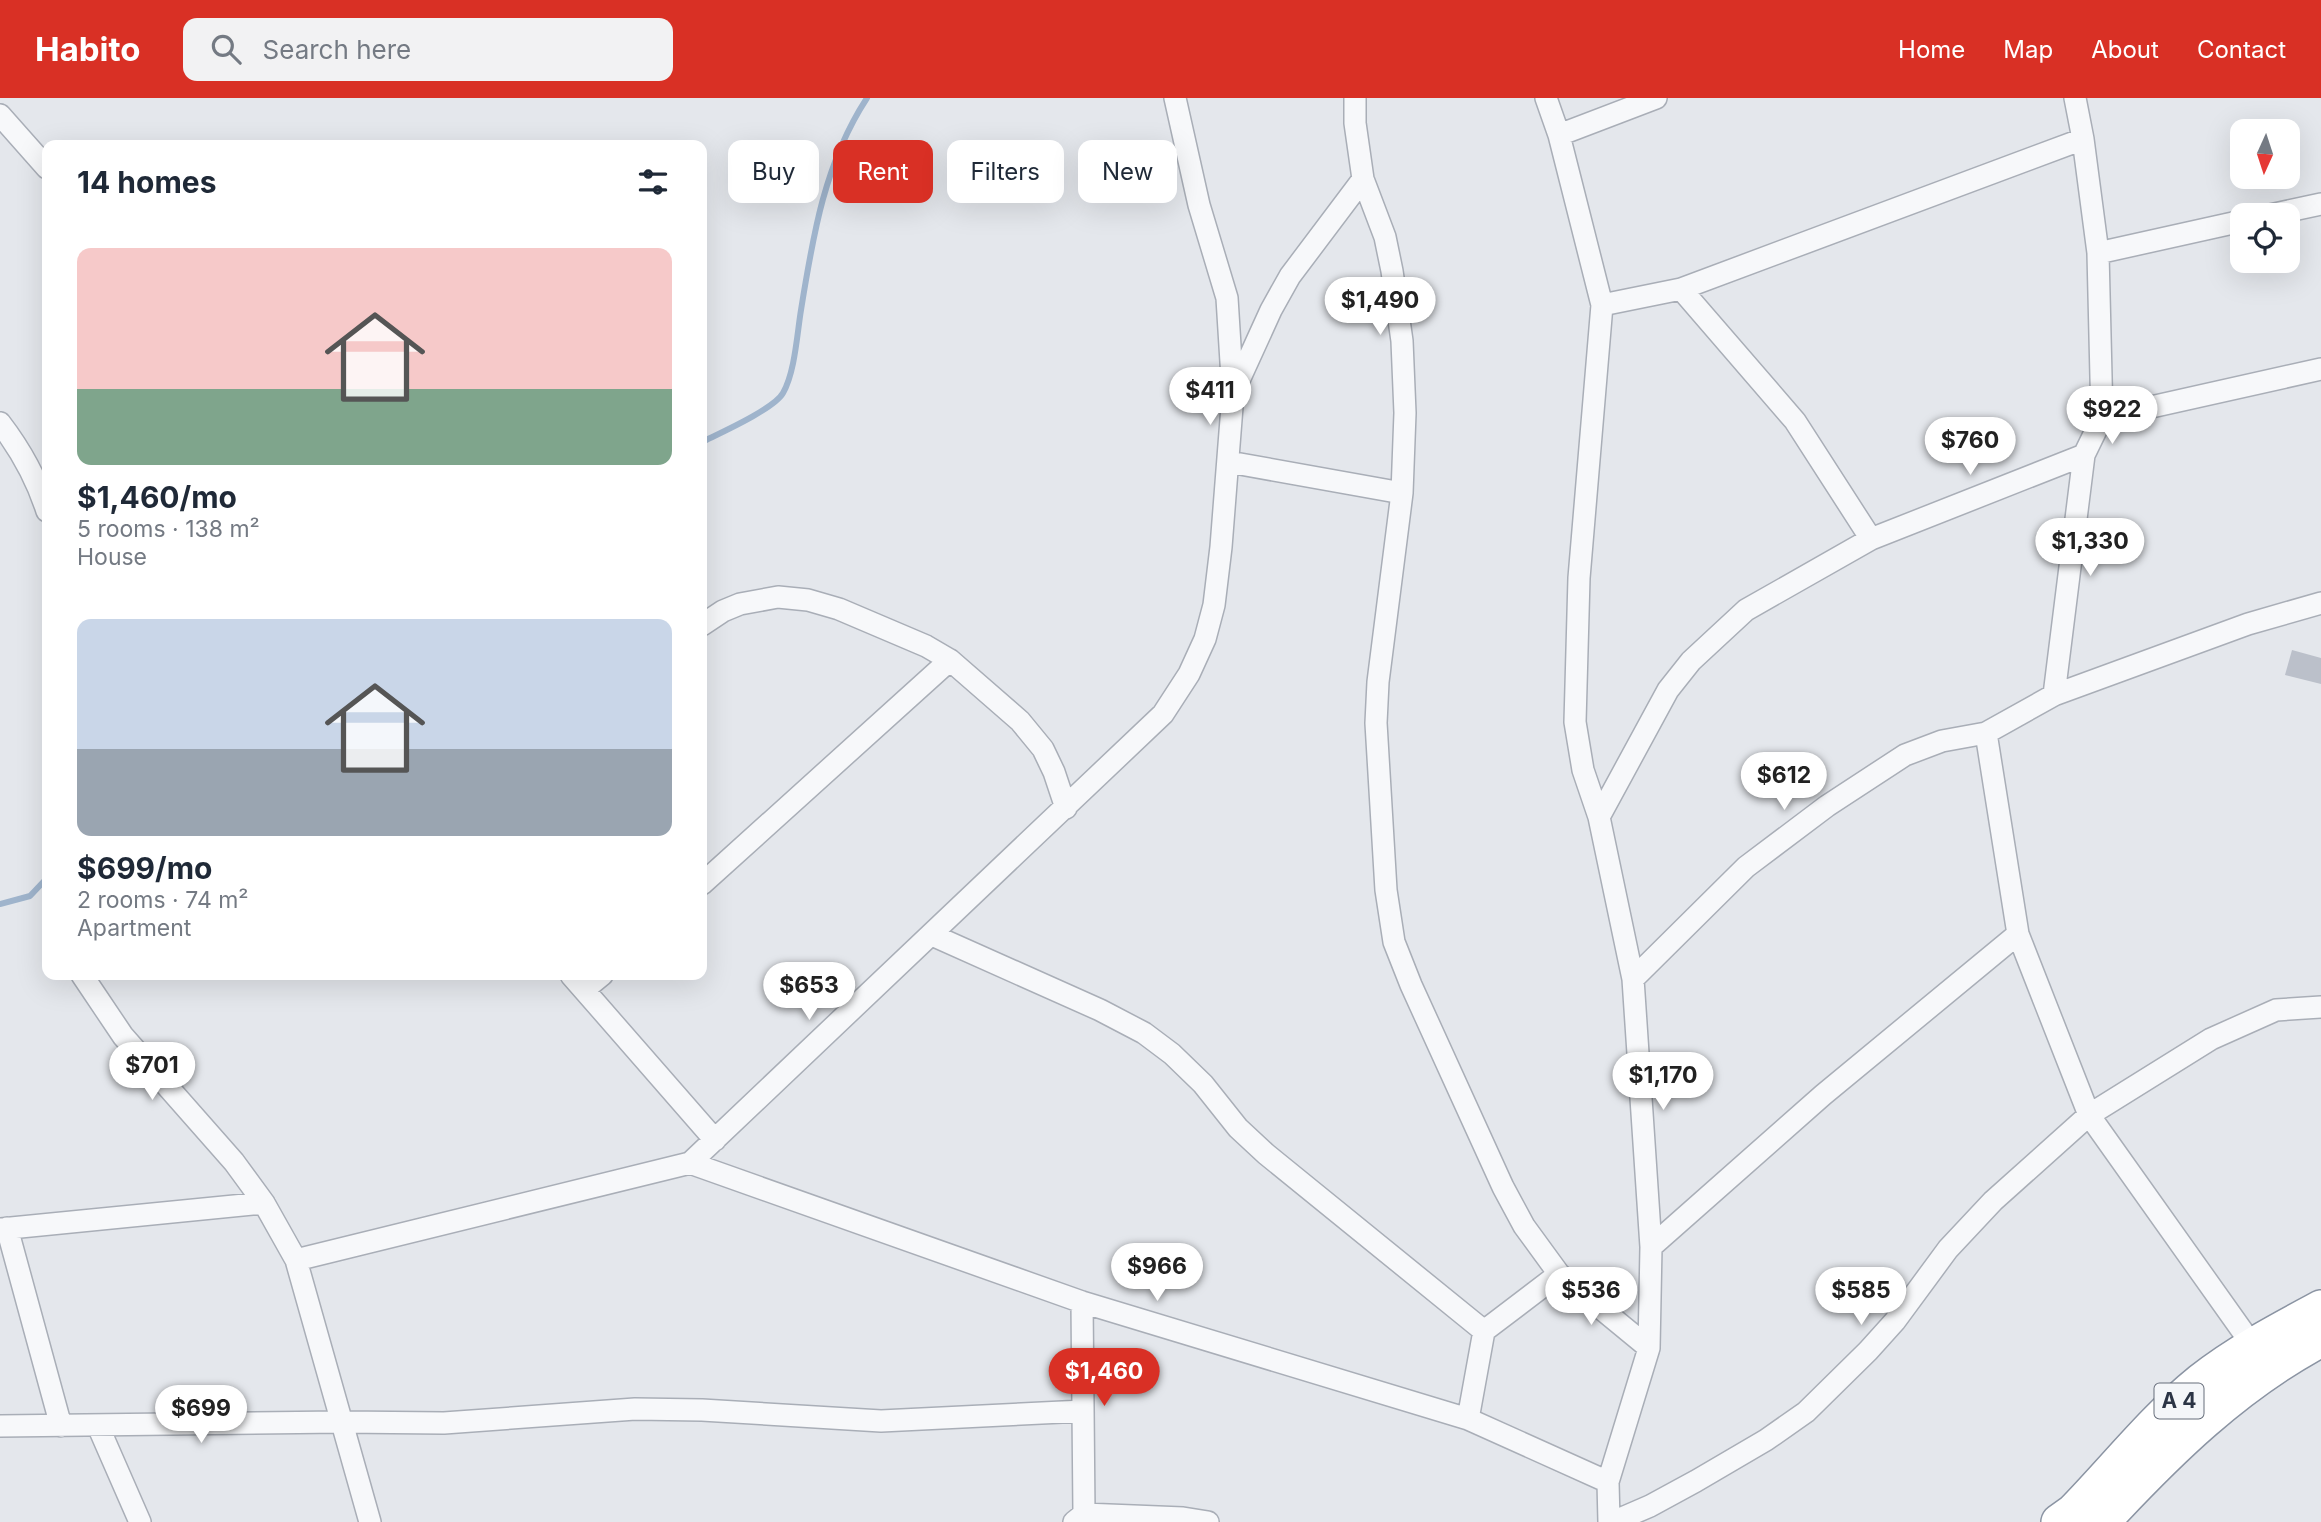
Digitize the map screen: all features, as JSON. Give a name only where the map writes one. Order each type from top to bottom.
[{"type":"highway","name":"A 4","points":[[2102,1522],[2158,1461],[2223,1402],[2266,1354],[2321,1308]]},
{"type":"highway","name":"A 4","points":[[2059,1522],[2073,1512],[2199,1383],[2227,1361],[2321,1339]]},
{"type":"street","points":[[296,1260],[690,1163],[1163,714],[1189,674],[1205,639],[1214,605],[1233,394],[1227,298],[1199,205],[1175,98]]},
{"type":"street","points":[[1355,98],[1355,122],[1363,179],[1385,237],[1402,341],[1405,413],[1402,493],[1378,682],[1376,723],[1386,890],[1394,942],[1503,1187],[1524,1226],[1559,1274],[1649,1348]]},
{"type":"street","points":[[1546,98],[1559,135],[1602,305],[1579,578],[1575,722],[1583,770],[1599,817],[1633,979],[1651,1247],[1649,1348],[1608,1482],[1611,1522],[1650,1506],[1696,1481],[1766,1440],[1806,1412],[1895,1321],[1948,1248],[1993,1201],[2089,1115],[2211,1039],[2276,1010],[2321,1007]]},
{"type":"street","points":[[1559,135],[1656,98]]},
{"type":"street","points":[[2054,695],[2084,455],[2102,418],[2098,253],[2075,98]]},
{"type":"street","points":[[0,115],[42,162]]},
{"type":"street","points":[[1602,305],[1681,289],[2083,139]]},
{"type":"street","points":[[1233,394],[1271,310],[1290,276],[1363,179]]},
{"type":"street","points":[[2300,209],[2321,204]]},
{"type":"street","points":[[2098,253],[2230,224]]},
{"type":"street","points":[[1681,289],[1795,421],[1871,539]]},
{"type":"street","points":[[2102,418],[2321,369]]},
{"type":"street","points":[[0,423],[10,436],[42,495]]},
{"type":"street","points":[[1599,817],[1668,690],[1691,661],[1746,610],[1871,539],[2084,455]]},
{"type":"street","points":[[1228,462],[1402,493]]},
{"type":"street","points":[[707,622],[723,611],[757,599],[778,597],[808,600],[839,609],[926,646],[950,660],[1028,730],[1043,749],[1066,808]]},
{"type":"street","points":[[1633,979],[1746,867],[1851,790],[1905,755],[1942,741],[1986,733],[2054,695],[2248,624],[2321,603]]},
{"type":"street","points":[[707,879],[950,660]]},
{"type":"street","points":[[1986,733],[2018,934],[2089,1115],[2266,1354]]},
{"type":"street","points":[[1651,1247],[1823,1095],[2018,934]]},
{"type":"street","points":[[932,935],[1100,1010],[1144,1033],[1172,1054],[1203,1084],[1238,1128],[1266,1154],[1484,1331]]},
{"type":"street","points":[[85,980],[123,1036],[234,1162],[264,1203],[296,1260],[370,1522]]},
{"type":"street","points":[[578,982],[715,1140]]},
{"type":"street","points":[[690,1163],[1082,1302],[1468,1419],[1608,1482]]},
{"type":"street","points":[[61,1426],[3,1228],[264,1203]]},
{"type":"street","points":[[1468,1419],[1484,1331],[1559,1274]]},
{"type":"street","points":[[1082,1302],[1083,1411],[1079,1518],[1183,1518],[1208,1522]]},
{"type":"street","points":[[0,1426],[444,1423],[635,1409],[702,1410],[881,1421],[1083,1411]]},
{"type":"street","points":[[98,1426],[140,1522]]},
{"type":"building","points":[[2292,650],[2321,658],[2321,684],[2285,675]]},
{"type":"waterway","points":[[707,440],[758,413],[783,393],[793,364],[810,254],[823,200],[841,148],[867,98]]},
{"type":"waterway","points":[[0,904],[30,896],[42,883]]}]
